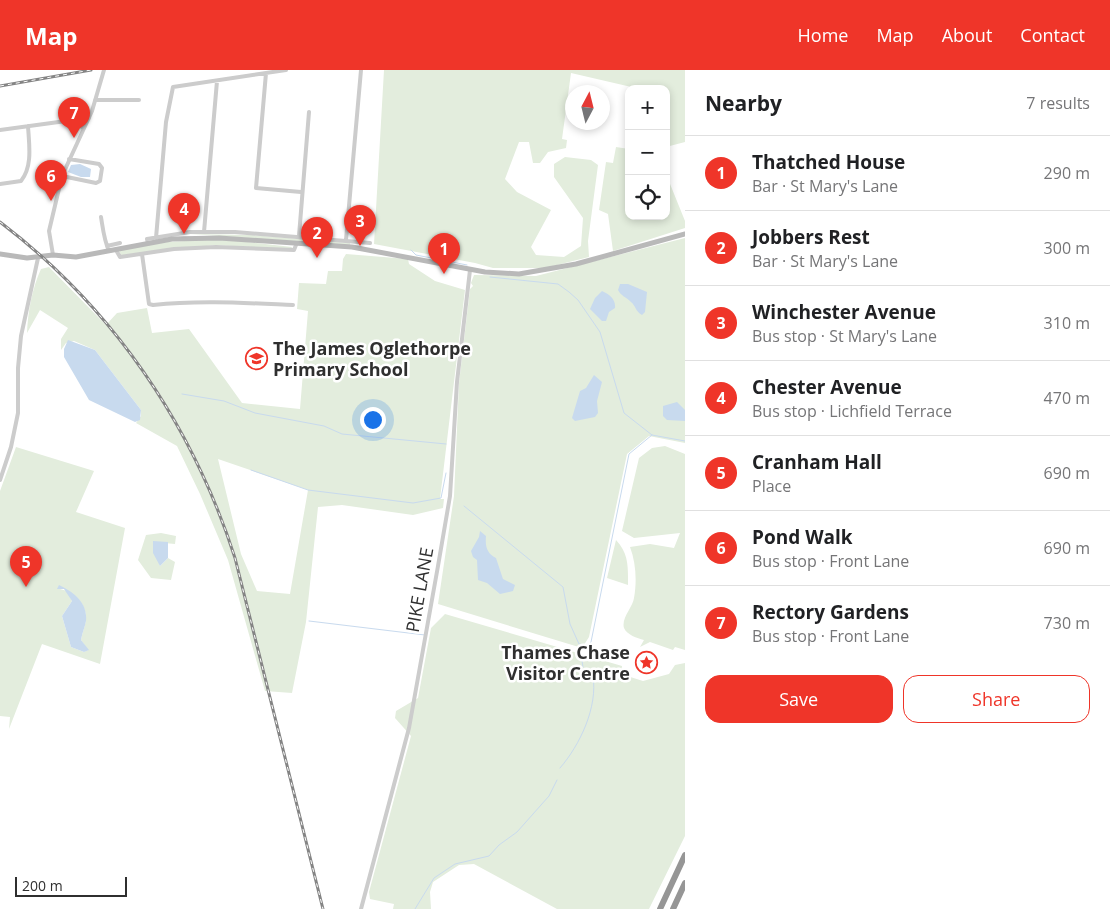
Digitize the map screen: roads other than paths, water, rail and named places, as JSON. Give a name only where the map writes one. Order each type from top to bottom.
[{"type":"highway","points":[[660,909],[685,856]]},
{"type":"highway","points":[[673,909],[685,883]]},
{"type":"main road","points":[[0,254],[38,258],[53,255],[76,257],[108,248],[116,250],[148,243],[211,238],[296,245],[352,247],[470,270],[502,274],[535,272],[576,264],[685,234]]},
{"type":"street","points":[[53,255],[49,231],[62,176],[89,118],[104,70]]},
{"type":"street","points":[[156,238],[166,122],[174,87],[286,70]]},
{"type":"street","points":[[346,240],[361,70]]},
{"type":"street","points":[[266,73],[256,188],[301,192]]},
{"type":"street","points":[[204,232],[217,81]]},
{"type":"street","points":[[95,100],[139,100]]},
{"type":"street","points":[[299,236],[301,192],[309,112]]},
{"type":"street","points":[[0,130],[89,118]]},
{"type":"street","points":[[66,121],[84,128]]},
{"type":"street","points":[[0,184],[21,181],[26,175],[29,151],[28,126]]},
{"type":"street","points":[[62,176],[96,183],[100,181],[102,168],[99,164],[69,159]]},
{"type":"street","points":[[101,216],[105,230],[104,243],[108,248],[120,243]]},
{"type":"street","points":[[148,243],[147,239],[204,232],[299,236],[370,243]]},
{"type":"street","points":[[352,247],[353,241]]},
{"type":"street","points":[[116,250],[120,257],[174,249],[216,247],[294,250],[296,245]]},
{"type":"street","points":[[142,254],[149,304],[209,302],[293,305]]},
{"type":"street","points":[[0,480],[11,448],[18,413],[18,368],[22,330],[38,258]]},
{"type":"street","name":"PIKE LANE","points":[[361,909],[409,728],[450,496],[457,382],[470,270]]},
{"type":"water","points":[[80,164],[91,169],[90,177],[81,177],[68,172],[71,165]]},
{"type":"water","points":[[620,284],[628,284],[647,292],[645,312],[642,315],[619,292]]},
{"type":"water","points":[[602,291],[612,297],[615,305],[615,308],[609,312],[606,321],[602,321],[590,309],[595,298]]},
{"type":"water","points":[[68,340],[95,350],[141,410],[140,420],[135,422],[89,400],[64,357],[64,349]]},
{"type":"water","points":[[389,344],[403,351],[402,355],[387,356],[383,348]]},
{"type":"water","points":[[594,375],[602,382],[597,401],[598,413],[595,417],[575,421],[572,418],[580,391],[586,388]]},
{"type":"water","points":[[677,402],[685,410],[685,421],[667,420],[663,416],[663,406]]},
{"type":"water","points":[[480,531],[486,536],[487,549],[496,558],[503,579],[515,585],[513,591],[500,594],[487,583],[478,580],[477,560],[473,557],[471,551],[479,537]]},
{"type":"water","points":[[153,541],[168,542],[168,558],[160,566],[153,553]]},
{"type":"water","points":[[59,585],[74,594],[85,608],[86,621],[81,640],[89,650],[84,652],[71,647],[62,616],[72,601],[64,589],[57,589]]},
{"type":"waterway","points":[[411,250],[416,255],[467,265]]},
{"type":"waterway","points":[[490,277],[558,284],[569,292],[578,300],[600,332],[624,413],[652,435],[685,441]]},
{"type":"waterway","points":[[182,394],[224,401],[255,413],[324,426],[342,434],[446,444]]},
{"type":"waterway","points":[[464,506],[563,587],[570,624],[579,644],[588,646],[591,642],[629,454],[652,435]]},
{"type":"waterway","points":[[251,470],[308,490],[413,503],[441,498],[446,473]]},
{"type":"waterway","points":[[309,621],[425,635]]},
{"type":"waterway","points":[[583,667],[582,661],[586,656]]},
{"type":"waterway","points":[[560,768],[581,737],[586,725],[593,700],[593,676]]},
{"type":"waterway","points":[[415,909],[434,878],[455,864],[489,856],[499,845],[517,832],[549,796],[557,780]]},
{"type":"railway","points":[[0,86],[91,70]]},
{"type":"railway","points":[[0,222],[40,255],[78,292],[112,330],[143,372],[171,415],[196,461],[217,509],[235,558],[323,909]]},
{"type":"place","name":"Rectory Gardens","points":[[74,138]]},
{"type":"place","name":"Pond Walk","points":[[51,201]]},
{"type":"place","name":"Chester Avenue","points":[[184,234]]},
{"type":"place","name":"Winchester Avenue","points":[[360,246]]},
{"type":"place","name":"Jobbers Rest","points":[[317,258]]},
{"type":"place","name":"Thatched House","points":[[444,274]]},
{"type":"place","name":"The James Oglethorpe Primary School","points":[[257,359]]},
{"type":"place","name":"Cranham Hall","points":[[26,587]]},
{"type":"place","name":"Thames Chase Visitor Centre","points":[[646,663]]}]
